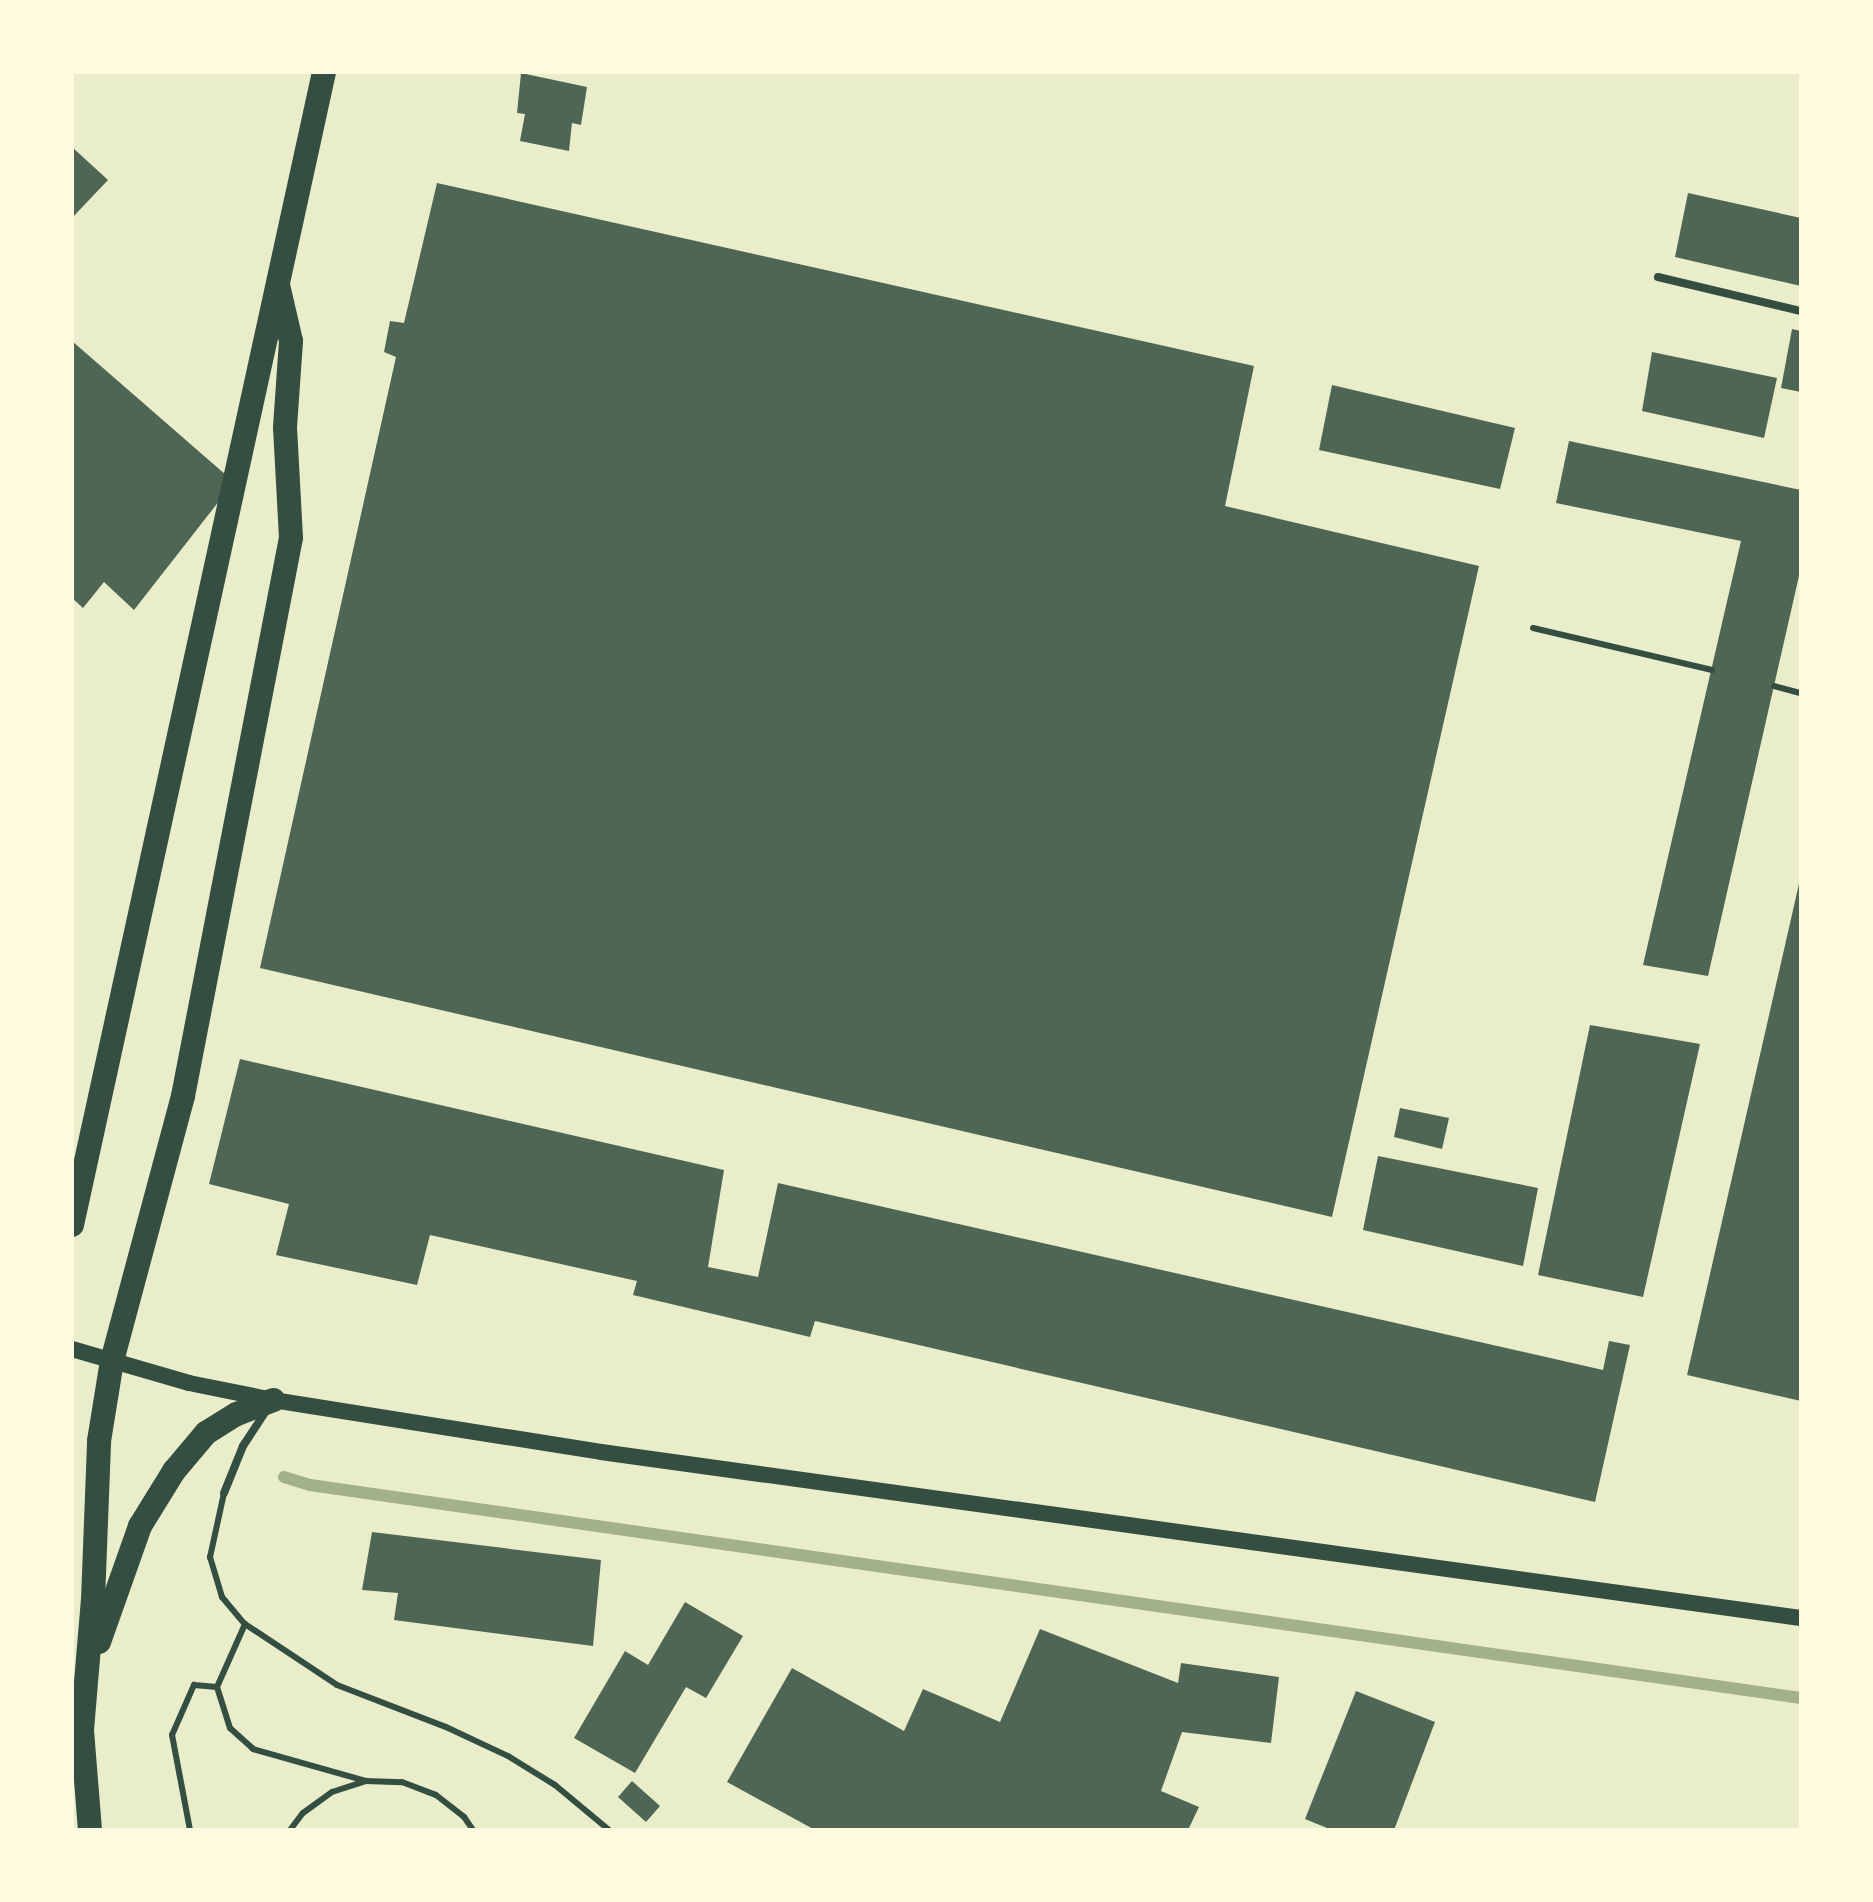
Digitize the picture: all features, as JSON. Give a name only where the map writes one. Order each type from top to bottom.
[{"type":"highway","points":[[72,1225],[324,72]]},
{"type":"highway","points":[[90,1830],[82,1759],[99,1441],[112,1361],[183,1096],[291,538],[285,427],[291,341],[278,285]]},
{"type":"highway","points":[[86,1678],[128,1556],[156,1497],[206,1433],[237,1414],[273,1400]]},
{"type":"main road","points":[[72,1349],[273,1400],[601,1452],[1801,1618]]},
{"type":"street","points":[[1658,277],[1801,311]]},
{"type":"street","points":[[224,1493],[243,1446],[273,1400]]},
{"type":"lane","points":[[1533,628],[1712,670]]},
{"type":"lane","points":[[1774,686],[1801,693]]},
{"type":"lane","points":[[224,1493],[210,1557],[222,1597],[245,1624],[337,1685],[446,1727],[508,1756],[555,1785],[609,1830]]},
{"type":"lane","points":[[245,1624],[217,1687],[230,1728],[253,1749],[366,1781],[402,1782],[436,1795],[464,1817],[473,1830]]},
{"type":"lane","points":[[190,1830],[172,1735],[194,1685],[217,1687]]},
{"type":"lane","points":[[290,1830],[303,1813],[332,1792],[366,1781]]},
{"type":"building","points":[[521,73],[587,87],[581,125],[572,123],[569,151],[520,141],[525,114],[517,113]]},
{"type":"building","points":[[72,147],[108,180],[72,218]]},
{"type":"building","points":[[437,183],[1254,366],[1225,506],[1479,566],[1332,1217],[260,968],[396,357],[384,352],[390,321],[404,323]]},
{"type":"building","points":[[1688,193],[1801,218],[1801,286],[1675,257]]},
{"type":"building","points":[[1792,329],[1801,331],[1801,392],[1781,388]]},
{"type":"building","points":[[72,341],[234,482],[134,610],[104,582],[83,608],[72,598]]},
{"type":"building","points":[[1652,352],[1777,378],[1764,438],[1642,411]]},
{"type":"building","points":[[1332,385],[1515,428],[1500,489],[1319,450]]},
{"type":"building","points":[[1569,441],[1801,490],[1801,567],[1708,976],[1643,965],[1741,541],[1556,503]]},
{"type":"building","points":[[1801,875],[1801,1401],[1687,1375]]},
{"type":"building","points":[[1590,1025],[1700,1044],[1643,1297],[1538,1275]]},
{"type":"building","points":[[240,1059],[724,1170],[708,1267],[758,1277],[778,1183],[1603,1370],[1609,1341],[1630,1345],[1595,1502],[815,1321],[810,1337],[633,1295],[637,1281],[430,1235],[417,1285],[276,1255],[289,1204],[209,1184]]},
{"type":"building","points":[[1400,1108],[1449,1118],[1442,1149],[1394,1137]]},
{"type":"building","points":[[1378,1156],[1538,1188],[1523,1266],[1363,1230]]},
{"type":"building","points":[[372,1532],[601,1560],[593,1646],[394,1620],[398,1593],[362,1590]]},
{"type":"building","points":[[685,1602],[743,1636],[706,1698],[686,1687],[635,1773],[574,1738],[625,1651],[648,1665]]},
{"type":"building","points":[[1040,1629],[1178,1683],[1181,1663],[1279,1677],[1271,1743],[1182,1732],[1161,1791],[1199,1807],[1188,1830],[815,1830],[727,1782],[792,1668],[904,1731],[923,1689],[1000,1722]]},
{"type":"building","points":[[1356,1691],[1435,1722],[1394,1830],[1332,1830],[1305,1819]]},
{"type":"building","points":[[632,1781],[660,1806],[646,1822],[618,1797]]},
{"type":"waterway","points":[[284,1477],[310,1485],[1801,1698]]}]
